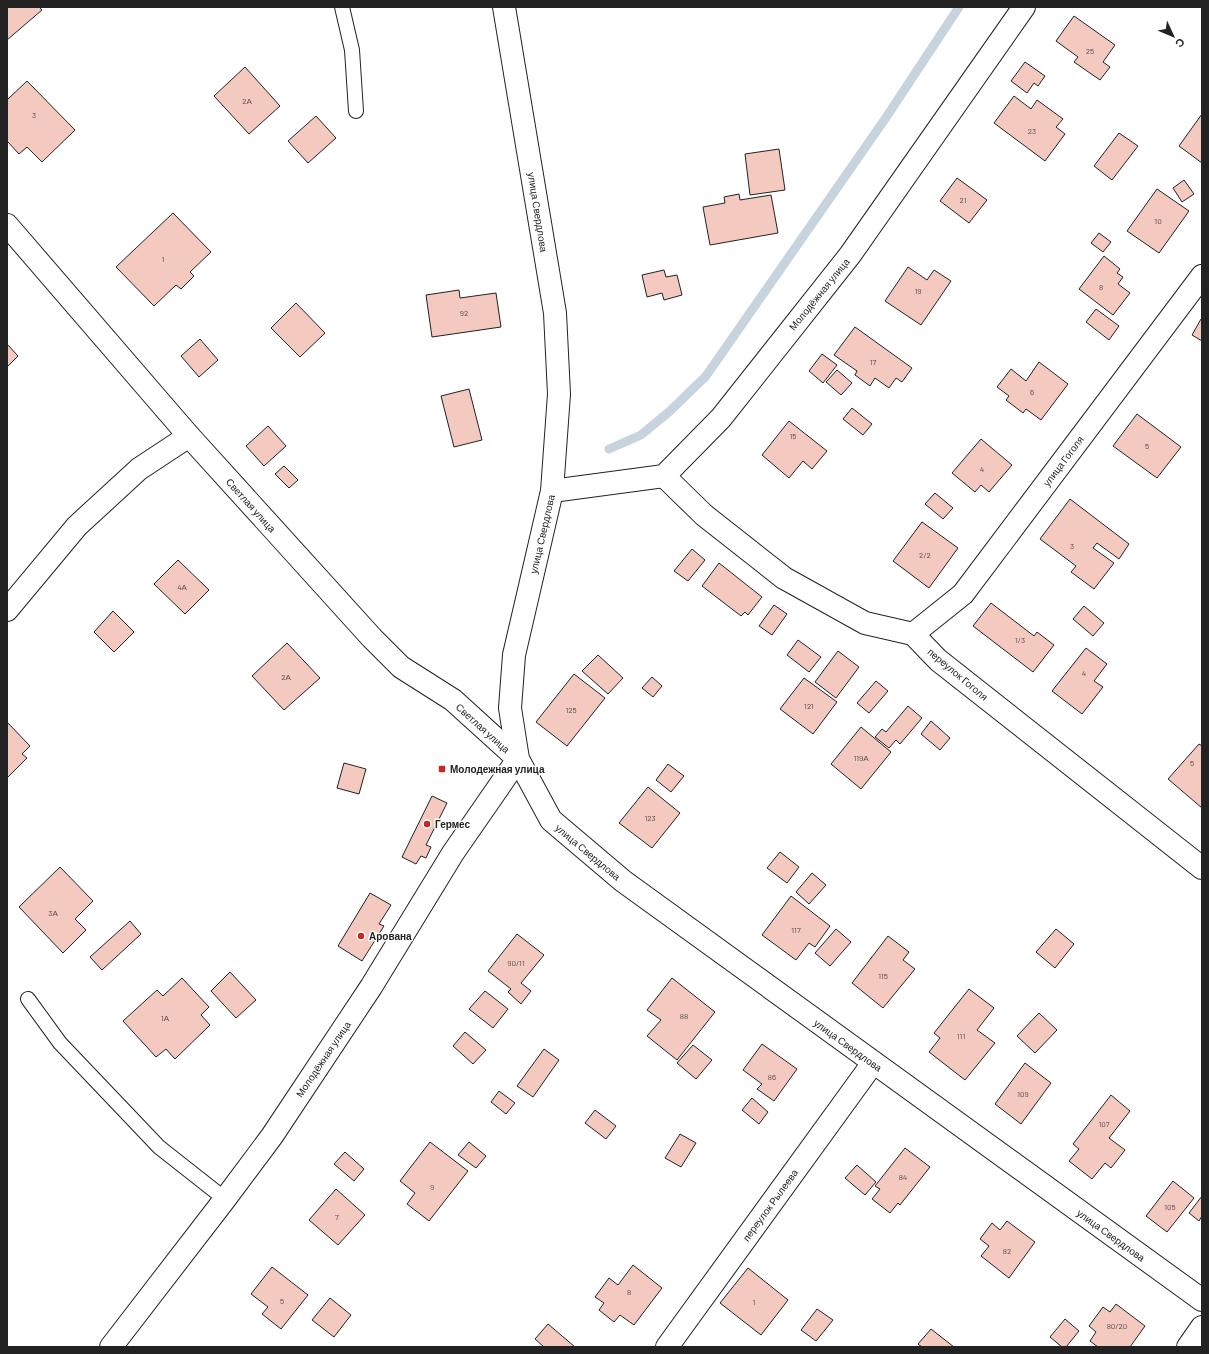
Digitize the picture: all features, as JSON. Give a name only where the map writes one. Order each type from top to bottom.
[{"type":"street","name":"улица Свердлова","points":[[504,7],[555,314],[559,394],[552,491],[514,655],[510,708],[518,760],[551,820],[623,881],[1202,1300]]},
{"type":"street","name":"Молодёжная улица","points":[[664,476],[720,418],[850,255],[980,72],[1024,7]]},
{"type":"street","name":"Светлая улица","points":[[7,225],[189,436],[372,638],[401,667],[453,700],[518,760]]},
{"type":"street","name":"улица Гоголя","points":[[913,634],[963,594],[1202,276]]},
{"type":"street","points":[[7,610],[77,526],[139,469],[189,436]]},
{"type":"street","points":[[552,491],[664,476],[704,515],[784,578],[865,623],[913,634]]},
{"type":"street","name":"переулок Гоголя","points":[[913,634],[938,660],[1202,868]]},
{"type":"street","name":"Молодёжная улица","points":[[111,1347],[225,1199],[281,1123],[371,987],[453,853],[518,760]]},
{"type":"street","name":"переулок Рылеева","points":[[667,1347],[873,1063]]},
{"type":"street","points":[[1188,1347],[1202,1327]]},
{"type":"lane","points":[[342,7],[352,50],[356,111]]},
{"type":"lane","points":[[28,999],[60,1042],[159,1147],[225,1199]]},
{"type":"building","points":[[7,7],[39,7],[42,10],[7,40]]},
{"type":"building","points":[[1074,16],[1115,45],[1103,62],[1110,67],[1100,80],[1074,62],[1078,57],[1056,41]]},
{"type":"building","points":[[1025,62],[1045,76],[1038,86],[1034,83],[1027,93],[1011,81]]},
{"type":"building","points":[[245,67],[280,106],[249,134],[214,96]]},
{"type":"building","points":[[27,81],[75,130],[42,162],[27,147],[19,154],[7,141],[7,100]]},
{"type":"building","points":[[1014,96],[1031,109],[1037,100],[1063,119],[1056,127],[1065,134],[1045,161],[994,123]]},
{"type":"building","points":[[1202,114],[1202,163],[1179,146]]},
{"type":"building","points":[[316,116],[336,138],[308,163],[288,141]]},
{"type":"building","points":[[1119,133],[1138,146],[1112,180],[1094,166]]},
{"type":"building","points":[[779,149],[785,190],[750,195],[745,154]]},
{"type":"building","points":[[957,178],[987,200],[969,223],[940,201]]},
{"type":"building","points":[[1184,180],[1194,194],[1182,202],[1173,188]]},
{"type":"building","points":[[1157,189],[1189,211],[1159,253],[1127,231]]},
{"type":"building","points":[[739,194],[740,200],[771,195],[778,233],[710,245],[703,207],[725,203],[724,197]]},
{"type":"building","points":[[173,213],[211,252],[190,272],[194,276],[181,289],[176,285],[154,306],[116,267]]},
{"type":"building","points":[[1099,233],[1111,242],[1103,252],[1091,243]]},
{"type":"building","points":[[1104,256],[1120,269],[1117,273],[1123,277],[1118,284],[1130,293],[1113,315],[1079,289]]},
{"type":"building","points":[[908,267],[927,280],[934,270],[951,281],[921,325],[885,301]]},
{"type":"building","points":[[664,270],[666,277],[677,275],[682,295],[664,300],[662,293],[647,297],[642,275]]},
{"type":"building","points":[[459,290],[460,298],[496,293],[501,327],[432,337],[426,295]]},
{"type":"building","points":[[296,303],[325,333],[300,357],[271,328]]},
{"type":"building","points":[[1096,309],[1119,326],[1109,340],[1086,322]]},
{"type":"building","points":[[1201,319],[1202,320],[1202,341],[1192,335]]},
{"type":"building","points":[[855,327],[912,368],[902,382],[896,378],[889,388],[875,378],[870,386],[855,375],[857,371],[834,355]]},
{"type":"building","points":[[200,339],[218,360],[199,377],[181,356]]},
{"type":"building","points":[[7,344],[18,356],[7,367]]},
{"type":"building","points":[[822,354],[837,365],[823,383],[809,371]]},
{"type":"building","points":[[1039,362],[1068,384],[1041,420],[1026,409],[1023,413],[1006,400],[1009,396],[997,387],[1011,369],[1026,381]]},
{"type":"building","points":[[837,370],[852,383],[841,395],[826,382]]},
{"type":"building","points":[[469,389],[482,440],[454,447],[441,396]]},
{"type":"building","points":[[852,408],[872,424],[863,435],[843,419]]},
{"type":"building","points":[[1137,414],[1181,447],[1157,478],[1113,446]]},
{"type":"building","points":[[789,421],[827,451],[812,469],[803,461],[789,478],[762,455]]},
{"type":"building","points":[[268,426],[286,446],[264,466],[246,446]]},
{"type":"building","points":[[981,439],[1012,465],[989,492],[981,485],[975,492],[952,473]]},
{"type":"building","points":[[284,466],[298,480],[289,488],[275,474]]},
{"type":"building","points":[[935,493],[953,508],[943,519],[925,504]]},
{"type":"building","points":[[1070,499],[1129,544],[1119,559],[1097,543],[1093,548],[1114,563],[1094,589],[1071,572],[1076,566],[1040,539]]},
{"type":"building","points":[[922,522],[958,548],[929,588],[893,561]]},
{"type":"building","points":[[692,549],[705,560],[688,581],[674,571]]},
{"type":"building","points":[[178,560],[209,590],[185,614],[154,584]]},
{"type":"building","points":[[719,563],[762,597],[748,615],[745,612],[741,616],[702,586]]},
{"type":"building","points":[[991,603],[1034,636],[1037,632],[1054,645],[1033,672],[973,626]]},
{"type":"building","points":[[774,605],[787,614],[772,635],[759,626]]},
{"type":"building","points":[[1084,606],[1104,623],[1093,636],[1073,619]]},
{"type":"building","points":[[113,611],[134,632],[114,652],[94,632]]},
{"type":"building","points":[[798,640],[821,657],[809,672],[787,655]]},
{"type":"building","points":[[287,643],[320,678],[284,710],[252,676]]},
{"type":"building","points":[[1086,648],[1107,664],[1094,681],[1103,687],[1082,714],[1052,691]]},
{"type":"building","points":[[838,651],[859,667],[836,698],[815,682]]},
{"type":"building","points":[[598,655],[623,678],[608,694],[582,671]]},
{"type":"building","points":[[574,674],[605,698],[567,746],[536,722]]},
{"type":"building","points":[[652,677],[662,686],[653,697],[642,688]]},
{"type":"building","points":[[804,678],[837,702],[813,734],[780,709]]},
{"type":"building","points":[[876,681],[888,691],[869,713],[857,703]]},
{"type":"building","points":[[908,706],[922,718],[900,744],[896,740],[889,748],[875,737],[882,729],[886,732]]},
{"type":"building","points":[[931,721],[950,738],[940,750],[921,734]]},
{"type":"building","points":[[7,722],[30,746],[22,754],[27,758],[7,778]]},
{"type":"building","points":[[861,727],[891,752],[861,789],[831,764]]},
{"type":"building","points":[[1199,744],[1202,746],[1202,808],[1168,779]]},
{"type":"building","points":[[344,763],[366,769],[359,794],[337,788]]},
{"type":"building","points":[[668,764],[684,776],[671,792],[656,780]]},
{"type":"building","points":[[648,787],[680,813],[652,848],[619,823]]},
{"type":"building","name":"Гермес","points":[[432,796],[447,803],[426,845],[431,847],[426,858],[421,856],[416,864],[402,857]]},
{"type":"building","points":[[780,852],[799,867],[787,883],[767,868]]},
{"type":"building","points":[[60,867],[93,901],[75,919],[86,930],[63,953],[19,907]]},
{"type":"building","points":[[812,873],[826,885],[809,904],[796,892]]},
{"type":"building","name":"Арована","points":[[370,893],[391,905],[379,924],[384,926],[362,961],[338,946]]},
{"type":"building","points":[[791,896],[830,926],[815,947],[809,943],[796,960],[762,935]]},
{"type":"building","points":[[130,921],[141,934],[102,970],[90,957]]},
{"type":"building","points":[[836,929],[851,942],[830,966],[815,953]]},
{"type":"building","points":[[1056,929],[1074,944],[1055,968],[1036,952]]},
{"type":"building","points":[[517,934],[544,955],[521,983],[531,991],[521,1004],[508,992],[511,989],[488,971]]},
{"type":"building","points":[[888,936],[909,952],[903,960],[915,969],[883,1008],[852,983]]},
{"type":"building","points":[[230,972],[256,1000],[236,1018],[211,991]]},
{"type":"building","points":[[182,978],[209,1007],[201,1015],[210,1025],[175,1059],[166,1049],[156,1057],[123,1021],[157,990],[163,996]]},
{"type":"building","points":[[672,978],[715,1012],[677,1060],[647,1036],[661,1020],[647,1010]]},
{"type":"building","points":[[969,989],[994,1008],[977,1030],[995,1043],[965,1080],[929,1052],[940,1038],[934,1033]]},
{"type":"building","points":[[485,991],[508,1009],[493,1028],[469,1009]]},
{"type":"building","points":[[1039,1013],[1057,1030],[1035,1053],[1017,1036]]},
{"type":"building","points":[[465,1032],[486,1050],[473,1064],[453,1046]]},
{"type":"building","points":[[762,1044],[797,1069],[774,1101],[757,1089],[762,1084],[743,1070]]},
{"type":"building","points":[[693,1045],[712,1060],[696,1079],[677,1063]]},
{"type":"building","points":[[544,1049],[559,1060],[533,1097],[517,1086]]},
{"type":"building","points":[[1025,1063],[1051,1083],[1021,1124],[995,1104]]},
{"type":"building","points":[[499,1091],[515,1103],[506,1114],[491,1102]]},
{"type":"building","points":[[1111,1095],[1130,1111],[1109,1138],[1125,1150],[1111,1168],[1105,1163],[1092,1179],[1069,1161],[1079,1149],[1073,1144]]},
{"type":"building","points":[[752,1098],[768,1112],[759,1124],[742,1110]]},
{"type":"building","points":[[595,1110],[616,1126],[606,1139],[585,1123]]},
{"type":"building","points":[[680,1134],[696,1143],[681,1167],[665,1158]]},
{"type":"building","points":[[430,1142],[468,1171],[429,1221],[407,1204],[415,1193],[400,1181]]},
{"type":"building","points":[[469,1142],[486,1156],[476,1168],[458,1155]]},
{"type":"building","points":[[905,1148],[930,1167],[900,1205],[898,1203],[890,1213],[872,1199],[880,1189],[875,1186]]},
{"type":"building","points":[[345,1152],[364,1169],[354,1181],[334,1164]]},
{"type":"building","points":[[857,1165],[876,1182],[865,1195],[845,1178]]},
{"type":"building","points":[[1173,1181],[1194,1198],[1167,1232],[1146,1216]]},
{"type":"building","points":[[336,1189],[365,1215],[338,1245],[309,1220]]},
{"type":"building","points":[[1202,1196],[1202,1216],[1199,1221],[1189,1213]]},
{"type":"building","points":[[1007,1221],[1035,1242],[1009,1278],[981,1256],[989,1246],[980,1239],[992,1223],[1000,1230]]},
{"type":"building","points":[[633,1265],[662,1288],[634,1325],[620,1315],[614,1322],[599,1310],[604,1303],[595,1297],[609,1278],[618,1285]]},
{"type":"building","points":[[272,1267],[308,1295],[281,1329],[262,1314],[268,1307],[251,1294]]},
{"type":"building","points":[[748,1268],[788,1300],[761,1335],[720,1303]]},
{"type":"building","points":[[330,1298],[351,1315],[334,1337],[312,1320]]},
{"type":"building","points":[[1116,1304],[1145,1326],[1130,1347],[1098,1347],[1090,1341],[1096,1332],[1089,1326],[1103,1307],[1110,1312]]},
{"type":"building","points":[[817,1309],[833,1320],[816,1341],[801,1330]]},
{"type":"building","points":[[1065,1319],[1079,1331],[1066,1347],[1062,1347],[1050,1337]]},
{"type":"building","points":[[548,1324],[575,1347],[544,1347],[535,1339]]},
{"type":"building","points":[[931,1329],[954,1347],[922,1347],[918,1344]]},
{"type":"waterway","points":[[609,449],[641,435],[670,411],[706,376],[885,119],[959,7]]},
{"type":"place","name":"Молодежная улица","points":[[442,769]]},
{"type":"place","name":"Гермес","points":[[427,824]]},
{"type":"place","name":"Арована","points":[[361,936]]}]
